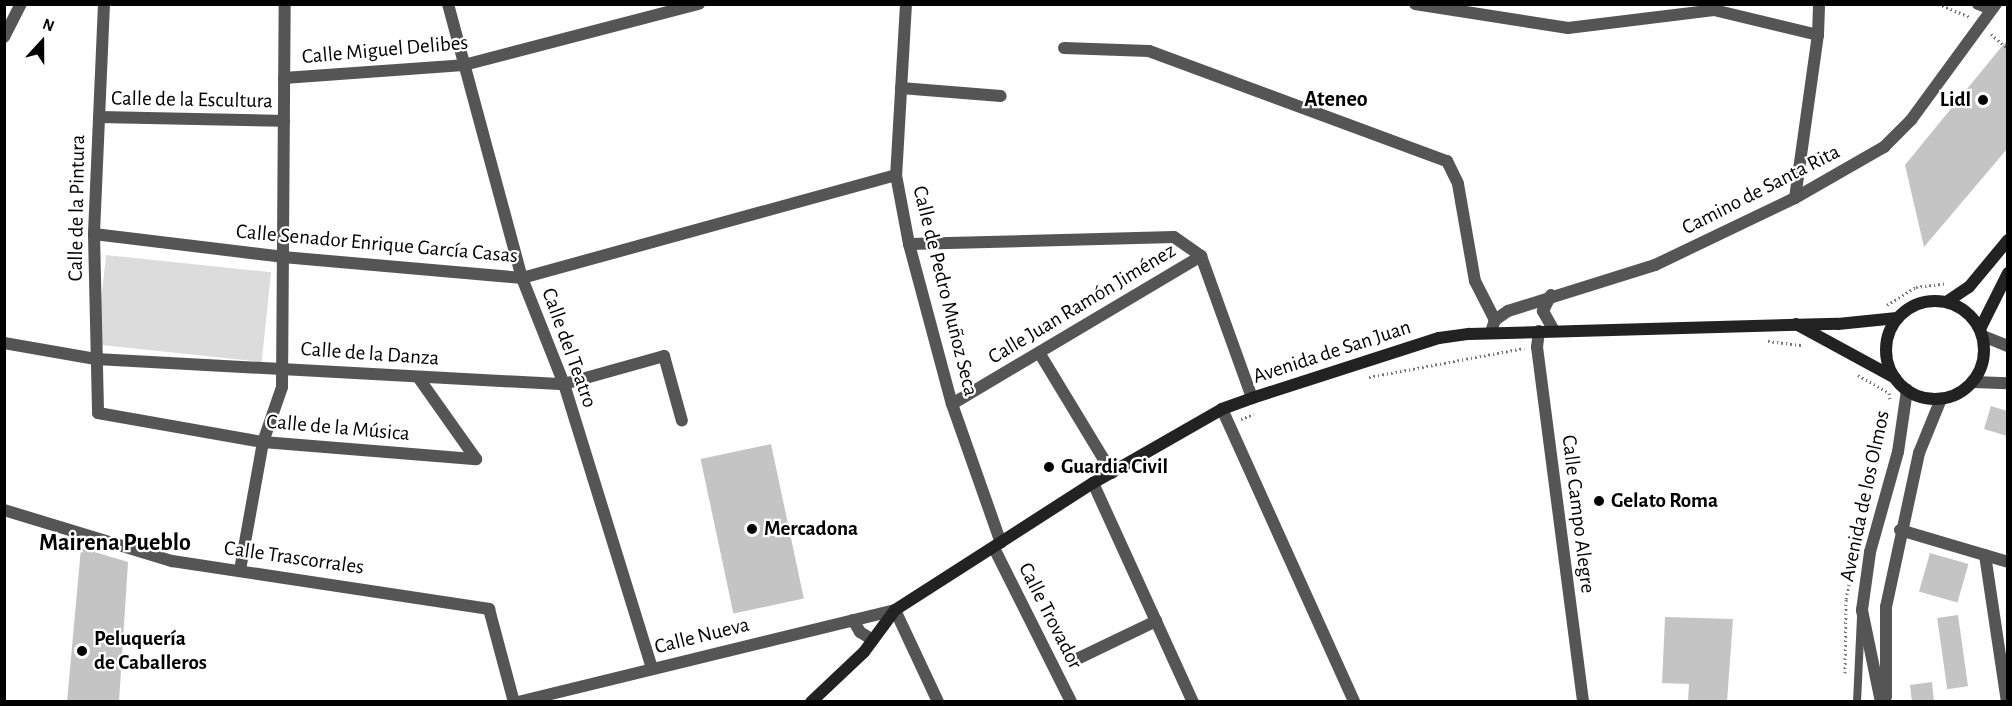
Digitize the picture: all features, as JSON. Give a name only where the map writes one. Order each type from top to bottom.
[{"type":"main road","points":[[1948,302],[1969,287],[2007,240]]},
{"type":"main road","points":[[1795,324],[1895,378],[1907,390],[1941,399],[1953,396],[1973,382],[1984,360],[1982,332],[2007,273]]},
{"type":"main road","points":[[1895,378],[1887,361],[1886,341],[1897,318],[1920,303],[1948,302],[1967,312],[1982,332]]},
{"type":"main road","name":"Avenida de San Juan","points":[[895,610],[1093,483],[1222,409],[1439,338],[1493,326],[1554,331],[1838,324],[1897,318]]},
{"type":"main road","points":[[811,702],[873,640],[895,610]]},
{"type":"street","points":[[4,37],[21,4]]},
{"type":"street","name":"Calle de la Pintura","points":[[98,413],[94,234],[104,4]]},
{"type":"street","points":[[240,570],[263,442],[282,387],[285,4]]},
{"type":"street","name":"Calle del Teatro","points":[[448,4],[522,278],[564,384],[652,668]]},
{"type":"street","name":"Calle Miguel Delibes","points":[[284,78],[464,65],[699,4]]},
{"type":"street","name":"Calle de Pedro Muñoz Seca","points":[[906,4],[896,175],[909,244],[952,404],[998,545]]},
{"type":"street","points":[[1795,198],[1818,36],[1819,4]]},
{"type":"street","points":[[1978,4],[1993,7]]},
{"type":"street","points":[[1424,5],[1568,28],[1714,10],[1818,36]]},
{"type":"street","name":"Camino de Santa Rita","points":[[1493,326],[1508,311],[1551,295],[1655,265],[1795,198],[1884,147],[1911,120],[1993,7]]},
{"type":"street","points":[[1064,48],[1149,51],[1448,161],[1458,184],[1475,281],[1493,326]]},
{"type":"street","points":[[901,88],[1001,96]]},
{"type":"street","name":"Calle de la Escultura","points":[[99,117],[284,121]]},
{"type":"street","name":"Calle Senador Enrique García Casas","points":[[94,234],[283,256],[522,278],[896,175]]},
{"type":"street","points":[[909,244],[1174,237],[1201,256],[1252,398]]},
{"type":"street","name":"Calle Juan Ramón Jiménez","points":[[952,404],[1040,354],[1201,256]]},
{"type":"street","points":[[1551,295],[1543,311],[1554,331]]},
{"type":"street","name":"Calle Campo Alegre","points":[[1539,331],[1537,346],[1583,702]]},
{"type":"street","points":[[1982,332],[2007,346]]},
{"type":"street","name":"Calle de la Danza","points":[[4,343],[96,359],[282,367],[564,384],[664,356],[682,421]]},
{"type":"street","points":[[1040,354],[1112,472]]},
{"type":"street","name":"Calle de la Música","points":[[98,413],[263,442],[476,459],[418,377]]},
{"type":"street","points":[[1973,382],[2007,383]]},
{"type":"street","name":"Avenida de los Olmos","points":[[1884,702],[1862,610],[1870,552],[1898,452],[1907,390]]},
{"type":"street","name":"Avenida de los Olmos","points":[[1884,702],[1886,607],[1900,530],[1919,453],[1941,399]]},
{"type":"street","points":[[1222,409],[1354,702]]},
{"type":"street","points":[[1093,483],[1193,702]]},
{"type":"street","name":"Calle Trascorrales","points":[[4,510],[172,561],[489,609],[516,702]]},
{"type":"street","points":[[1900,530],[2007,562]]},
{"type":"street","name":"Calle Trovador","points":[[998,545],[1071,702]]},
{"type":"street","points":[[1985,555],[2007,702]]},
{"type":"street","points":[[895,610],[939,702]]},
{"type":"street","name":"Calle Nueva","points":[[516,702],[895,610]]},
{"type":"street","points":[[853,620],[873,640]]},
{"type":"street","points":[[1077,659],[1156,621]]},
{"type":"lane","name":"Avenida de los Olmos","points":[[1857,702],[1862,610]]},
{"type":"path","points":[[1883,307],[1916,287],[1957,279]]},
{"type":"path","points":[[1768,326],[1768,341]]},
{"type":"path","points":[[1757,342],[1809,345]]},
{"type":"path","points":[[1365,378],[1537,346]]},
{"type":"path","points":[[1848,369],[1888,393],[1889,408]]},
{"type":"path","points":[[1229,425],[1260,411]]},
{"type":"path","points":[[1864,516],[1887,417]]},
{"type":"path","points":[[1845,684],[1846,599],[1853,565]]},
{"type":"shaded area","points":[[106,255],[271,272],[262,362],[97,345]]},
{"type":"building","name":"Lidl","points":[[2007,40],[2007,149],[1924,247],[1905,165]]},
{"type":"building","points":[[1991,406],[2007,411],[2007,436],[1984,429]]},
{"type":"building","name":"Mercadona","points":[[771,444],[804,599],[733,614],[701,459]]},
{"type":"building","points":[[81,548],[128,562],[119,702],[67,702]]},
{"type":"building","points":[[1930,553],[1968,564],[1957,602],[1919,591]]},
{"type":"building","points":[[1958,615],[1968,686],[1947,689],[1937,618]]},
{"type":"building","points":[[1665,617],[1733,619],[1727,702],[1688,702],[1689,684],[1662,683]]},
{"type":"building","points":[[1932,682],[1934,702],[1912,702],[1910,685]]},
{"type":"place","name":"Lidl","points":[[1983,100]]},
{"type":"place","name":"Guardia Civil","points":[[1049,467]]},
{"type":"place","name":"Gelato Roma","points":[[1599,501]]},
{"type":"place","name":"Mercadona","points":[[752,529]]},
{"type":"place","name":"Peluquería de Caballeros","points":[[82,651]]},
{"type":"district","name":"Ateneo","points":[[1336,100]]},
{"type":"district","name":"Mairena Pueblo","points":[[115,544]]}]
